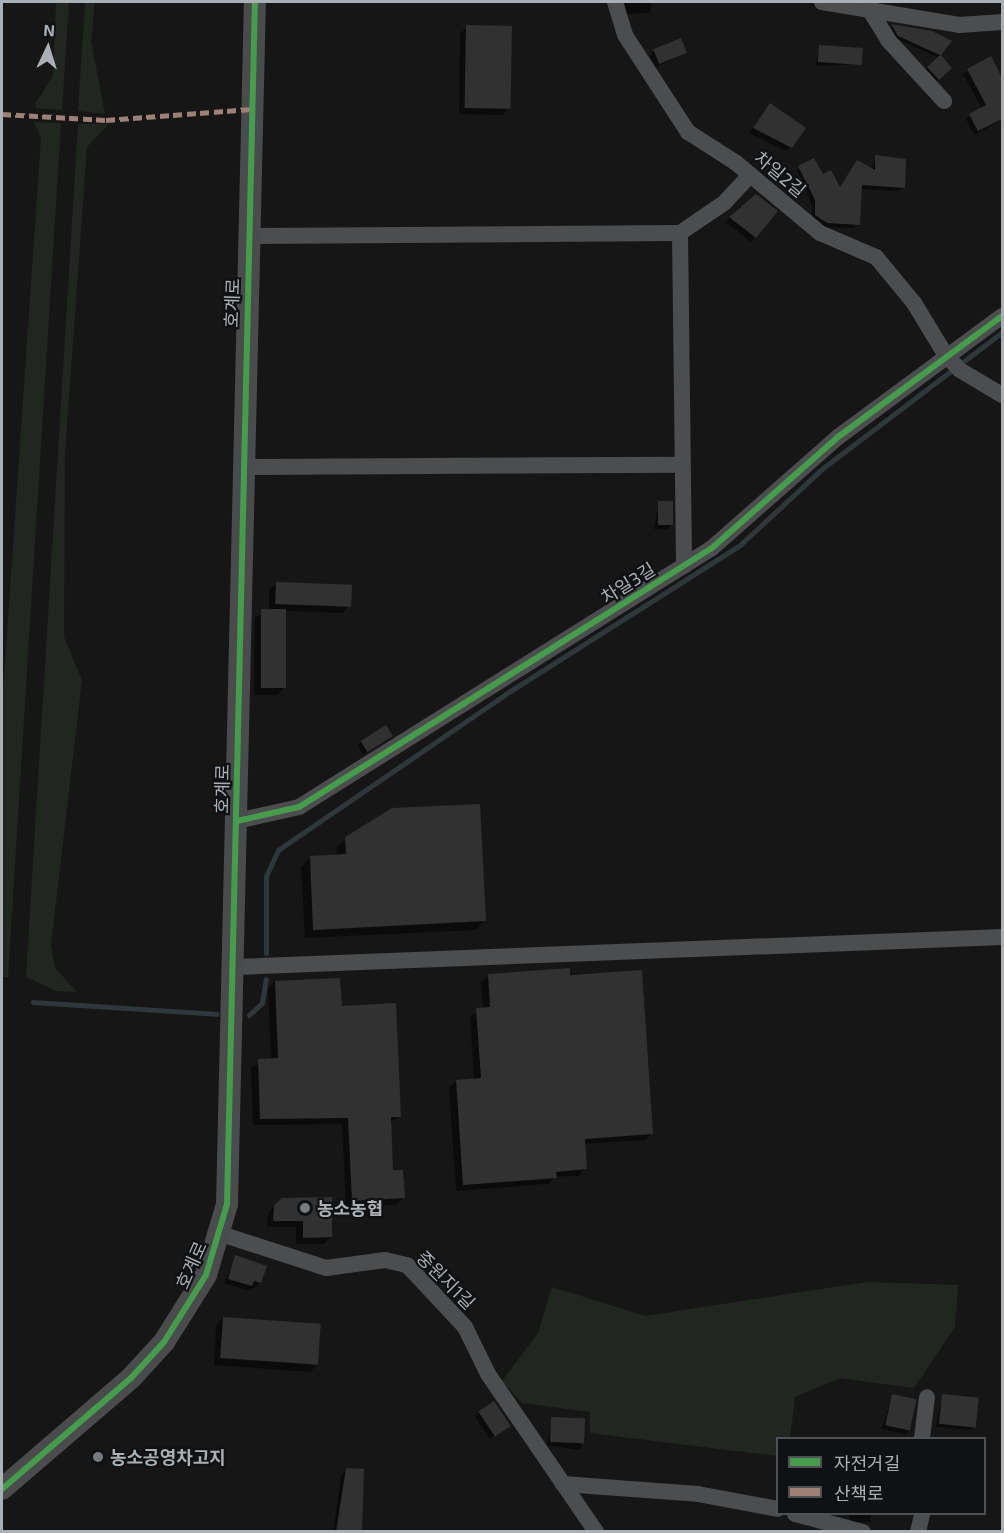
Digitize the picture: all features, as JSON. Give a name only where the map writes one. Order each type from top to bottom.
[{"type":"street","name":"호계로","points":[[2,1489],[131,1378],[164,1342],[206,1275],[220,1234],[230,1154],[236,967],[242,467],[255,2]]},
{"type":"street","name":"차일2길","points":[[615,2],[625,34],[688,132],[750,175],[820,233],[876,256],[914,303],[945,354],[960,370],[1002,395]]},
{"type":"street","points":[[822,2],[839,3],[958,25],[1002,22]]},
{"type":"street","points":[[869,9],[888,40],[944,101]]},
{"type":"street","points":[[249,236],[680,233],[724,202],[750,175]]},
{"type":"street","points":[[680,233],[684,566]]},
{"type":"street","name":"차일3길","points":[[237,821],[299,807],[684,566],[735,532],[813,457],[945,354],[1002,316]]},
{"type":"street","points":[[242,467],[682,465]]},
{"type":"street","points":[[236,967],[1002,937]]},
{"type":"street","name":"중원지1길","points":[[220,1234],[326,1269],[385,1260],[406,1265],[465,1327],[488,1374],[596,1532]]},
{"type":"street","points":[[922,1437],[927,1397]]},
{"type":"street","points":[[563,1484],[677,1492],[776,1509]]},
{"type":"street","points":[[799,1515],[863,1532]]},
{"type":"street","points":[[918,1532],[922,1515]]},
{"type":"shaded area","points":[[56,2],[69,2],[62,110],[36,108],[35,104],[53,76]]},
{"type":"shaded area","points":[[85,2],[95,2],[91,41],[105,114],[78,111]]},
{"type":"shaded area","points":[[34,122],[61,123],[8,977],[2,977],[2,706],[41,138]]},
{"type":"shaded area","points":[[78,124],[109,124],[87,147],[65,453],[64,637],[82,680],[51,945],[55,968],[77,992],[56,991],[26,977]]},
{"type":"shaded area","points":[[867,1282],[958,1285],[955,1327],[914,1388],[840,1378],[795,1397],[790,1437],[776,1437],[776,1456],[590,1433],[590,1412],[522,1403],[502,1381],[538,1333],[552,1287],[645,1316]]},
{"type":"building","points":[[891,24],[932,31],[952,41],[941,55],[952,68],[939,80],[927,67],[940,55],[898,36]]},
{"type":"building","points":[[466,25],[512,26],[511,109],[465,108]]},
{"type":"building","points":[[681,38],[687,53],[659,64],[653,49]]},
{"type":"building","points":[[819,45],[863,48],[862,65],[818,62]]},
{"type":"building","points":[[991,56],[1002,78],[1002,119],[978,131],[969,114],[986,105],[967,69]]},
{"type":"building","points":[[770,103],[806,128],[792,148],[753,128]]},
{"type":"building","points":[[875,155],[906,159],[905,188],[862,185],[860,225],[827,223],[815,215],[815,200],[798,166],[814,158],[823,174],[831,170],[840,187],[857,160],[875,170]]},
{"type":"building","points":[[756,194],[778,211],[756,238],[729,217]]},
{"type":"building","points":[[658,501],[673,501],[673,525],[658,525]]},
{"type":"building","points":[[276,582],[352,585],[351,607],[275,604]]},
{"type":"building","points":[[261,609],[286,609],[286,688],[261,688]]},
{"type":"building","points":[[386,725],[393,736],[367,752],[361,741]]},
{"type":"building","points":[[480,804],[486,921],[313,930],[310,856],[346,854],[345,837],[392,808]]},
{"type":"building","points":[[570,968],[570,975],[642,970],[653,1134],[585,1139],[587,1169],[556,1172],[557,1178],[463,1185],[456,1080],[481,1078],[476,1008],[490,1007],[488,974]]},
{"type":"building","points":[[340,978],[342,1006],[396,1003],[401,1117],[391,1117],[393,1170],[403,1170],[405,1198],[352,1201],[348,1118],[260,1119],[258,1059],[278,1058],[275,981]]},
{"type":"building","points":[[332,1197],[332,1237],[303,1238],[303,1221],[273,1221],[274,1205],[282,1198]]},
{"type":"building","points":[[235,1255],[267,1266],[261,1283],[254,1281],[252,1286],[228,1279]]},
{"type":"building","points":[[223,1317],[321,1324],[318,1365],[220,1358]]},
{"type":"building","points":[[892,1394],[916,1399],[910,1430],[885,1425]]},
{"type":"building","points":[[942,1394],[979,1398],[976,1428],[939,1424]]},
{"type":"building","points":[[494,1401],[511,1426],[495,1436],[478,1412]]},
{"type":"building","points":[[551,1417],[585,1418],[584,1443],[550,1442]]},
{"type":"building","points":[[346,1468],[364,1469],[362,1532],[336,1532]]},
{"type":"waterway","points":[[266,953],[266,876],[278,850],[504,695],[740,545],[823,468],[1002,332]]},
{"type":"waterway","points":[[249,1015],[262,1003],[266,979]]},
{"type":"waterway","points":[[33,1002],[217,1014]]},
{"type":"marked path","points":[[2,114],[106,120],[252,109]]},
{"type":"cycle path","points":[[2,1489],[131,1378],[164,1342],[206,1275],[227,1204],[255,2]]},
{"type":"cycle path","points":[[237,821],[299,807],[712,548],[838,437],[1002,316]]},
{"type":"place","name":"농소농협","points":[[305,1208]]},
{"type":"place","name":"농소공영차고지","points":[[98,1457]]}]
